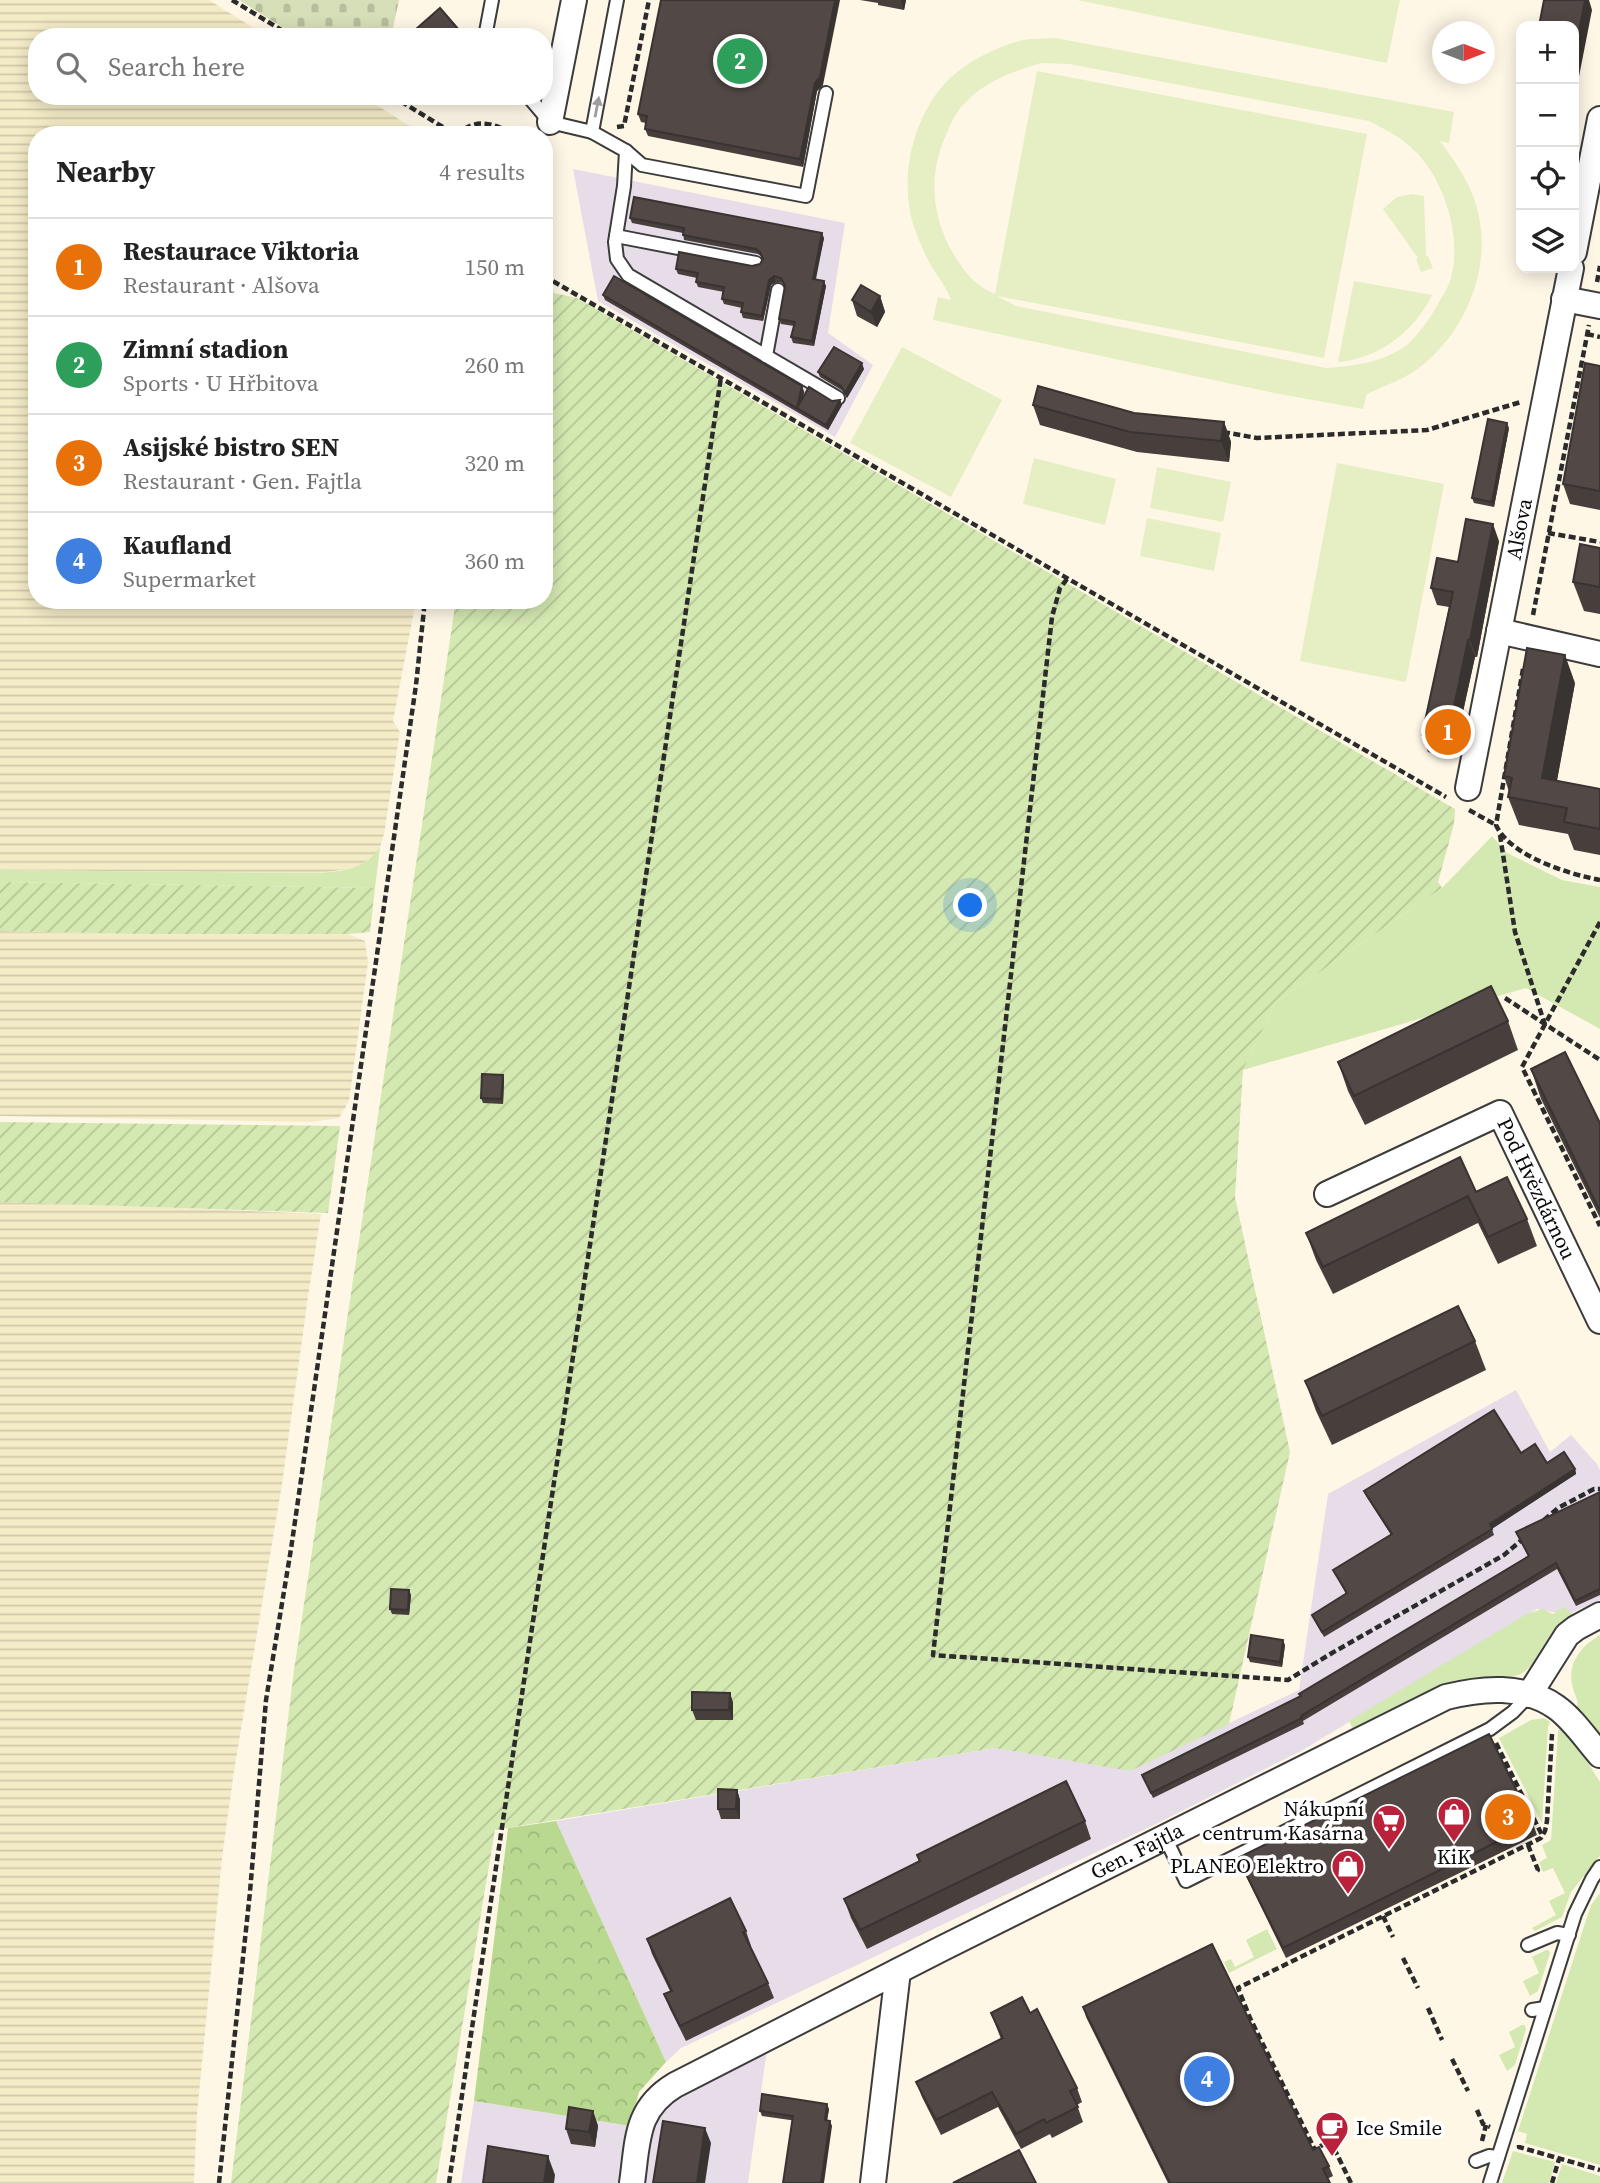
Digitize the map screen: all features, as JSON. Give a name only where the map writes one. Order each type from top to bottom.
[{"type":"street","points":[[550,122],[574,0]]},
{"type":"street","points":[[1579,226],[1600,119]]},
{"type":"street","name":"Alšova","points":[[1459,797],[1499,631],[1570,273]]},
{"type":"street","points":[[1564,299],[1596,305]]},
{"type":"street","points":[[1499,631],[1600,654]]},
{"type":"street","name":"Pod Hvězdárnou","points":[[1327,1194],[1500,1113],[1600,1321]]},
{"type":"street","points":[[1530,1695],[1567,1635],[1600,1615]]},
{"type":"street","name":"Gen. Fajtla","points":[[632,2183],[645,2116],[663,2092],[898,1971],[1446,1697],[1470,1691],[1491,1690],[1530,1695],[1557,1708],[1600,1755]]},
{"type":"street","points":[[873,2183],[898,1971]]},
{"type":"lane","points":[[487,28],[492,0]]},
{"type":"lane","points":[[592,132],[617,0]]},
{"type":"lane","points":[[536,105],[550,122],[592,132],[626,151],[642,165],[806,196],[827,93]]},
{"type":"lane","points":[[626,151],[624,186],[615,236],[617,259],[628,275],[838,398]]},
{"type":"lane","points":[[615,236],[756,263]]},
{"type":"lane","points":[[766,356],[778,290]]},
{"type":"lane","points":[[1165,1837],[1186,1881],[1490,1730],[1530,1695]]},
{"type":"lane","points":[[1490,2183],[1515,2083],[1545,2008],[1574,1914],[1594,1887],[1600,1867]]},
{"type":"lane","points":[[1528,1945],[1557,1933],[1569,1935]]},
{"type":"lane","points":[[1532,2010],[1545,2008]]},
{"type":"lane","points":[[1476,2161],[1489,2156],[1498,2157]]},
{"type":"path","points":[[232,0],[278,28]]},
{"type":"path","points":[[592,132],[624,126],[649,0]]},
{"type":"path","points":[[407,105],[441,126]]},
{"type":"path","points":[[466,126],[483,123],[491,126]]},
{"type":"path","points":[[1496,825],[1548,533],[1587,334],[1596,305],[1600,266]]},
{"type":"path","points":[[553,280],[1067,579],[1459,797],[1496,825],[1500,834],[1515,932],[1545,1025]]},
{"type":"path","points":[[1587,334],[1600,337]]},
{"type":"path","points":[[449,2183],[721,377]]},
{"type":"path","points":[[1219,432],[1257,438],[1427,430],[1521,402],[1544,401]]},
{"type":"path","points":[[1548,533],[1600,542]]},
{"type":"path","points":[[1067,579],[1060,589],[1052,617],[933,1655],[1288,1680],[1504,1555],[1531,1531]]},
{"type":"path","points":[[219,2183],[250,1892],[265,1700],[291,1549],[416,685],[424,609]]},
{"type":"path","points":[[1500,834],[1513,847],[1555,868],[1576,876],[1600,880]]},
{"type":"path","points":[[1600,922],[1522,1067],[1600,1226]]},
{"type":"path","points":[[1505,998],[1600,1059]]},
{"type":"path","points":[[1540,1523],[1558,1508],[1594,1489],[1600,1489]]},
{"type":"path","points":[[1351,2183],[1330,2140],[1315,2150],[1238,1988],[1542,1836],[1547,1821],[1553,1730]]},
{"type":"path","points":[[1494,1740],[1542,1836]]},
{"type":"path","points":[[1528,1845],[1538,1870],[1535,1872]]},
{"type":"path","points":[[1383,1915],[1393,1937]]},
{"type":"path","points":[[1403,1958],[1418,1988]]},
{"type":"path","points":[[1428,2008],[1442,2040]]},
{"type":"path","points":[[1452,2059],[1468,2091]]},
{"type":"path","points":[[1477,2110],[1483,2124],[1494,2129]]},
{"type":"path","points":[[1480,2146],[1486,2125]]},
{"type":"path","points":[[1522,2137],[1519,2147],[1600,2170]]},
{"type":"path","points":[[1552,2183],[1559,2159]]},
{"type":"shaded area","points":[[0,0],[209,0],[254,28],[28,28],[28,105],[376,105],[410,126],[28,126],[28,609],[414,609],[393,721],[400,732],[384,834],[375,855],[356,868],[318,873],[0,870]]},
{"type":"shaded area","points":[[573,169],[845,223],[828,333],[873,365],[835,437],[598,301]]},
{"type":"shaded area","points":[[0,931],[348,934],[365,941],[368,962],[349,1101],[339,1118],[311,1122],[0,1116]]},
{"type":"shaded area","points":[[0,1202],[321,1214],[282,1484],[222,1858],[197,2114],[194,2183],[0,2183]]},
{"type":"shaded area","points":[[1516,1390],[1550,1452],[1571,1435],[1600,1470],[1600,1600],[1567,1615],[1537,1609],[1301,1751],[1154,1825],[681,2048],[666,2062],[556,1821],[995,1748],[1130,1770],[1299,1690],[1328,1494]]},
{"type":"shaded area","points":[[767,2050],[748,2183],[461,2183],[474,2101],[630,2126]]},
{"type":"green space","points":[[239,0],[399,0],[393,28],[284,28]]},
{"type":"green space","points":[[1077,0],[1400,0],[1387,63]]},
{"type":"green space","points":[[1055,38],[1454,112],[1449,143],[1440,141],[1473,196],[1482,242],[1475,288],[1455,330],[1441,348],[1418,369],[1367,394],[1363,409],[1274,393],[933,320],[938,297],[951,300],[921,244],[909,206],[909,167],[918,129],[936,95],[948,80],[964,67],[983,55],[1013,43],[1027,39]],"holes":[[[1041,63],[1069,64],[1369,121],[1402,140],[1419,155],[1430,170],[1439,186],[1452,223],[1454,261],[1450,281],[1423,327],[1403,348],[1385,357],[1356,365],[1326,368],[1016,306],[997,296],[1324,358],[1367,134],[1037,71],[995,294],[977,284],[948,244],[937,213],[934,182],[936,167],[948,131],[962,106],[989,84],[1008,74]]]},
{"type":"green space","points":[[1413,194],[1424,196],[1426,256],[1433,268],[1421,272],[1416,259],[1418,258],[1383,209],[1397,197]]},
{"type":"green space","points":[[1354,281],[1432,295],[1416,320],[1394,341],[1367,355],[1338,362]]},
{"type":"green space","points":[[553,293],[577,298],[1455,809],[1454,824],[1438,882],[1442,888],[1276,1002],[1243,1070],[1235,1197],[1290,1452],[1229,1724],[1130,1771],[995,1748],[495,1830],[436,2183],[231,2183],[294,1670],[455,609],[553,609]]},
{"type":"green space","points":[[902,347],[1002,400],[951,497],[850,443]]},
{"type":"green space","points":[[1034,458],[1116,479],[1105,525],[1023,504]]},
{"type":"green space","points":[[1337,463],[1444,484],[1406,682],[1300,661]]},
{"type":"green space","points":[[1157,467],[1231,482],[1223,522],[1150,508]]},
{"type":"green space","points":[[1147,518],[1221,533],[1214,571],[1140,556]]},
{"type":"green space","points":[[1492,836],[1507,853],[1562,880],[1600,887],[1600,1029],[1526,988],[1243,1070],[1276,1002],[1442,888]]},
{"type":"green space","points":[[380,847],[375,888],[0,882],[0,870],[318,873],[353,868],[368,860]]},
{"type":"green space","points":[[0,882],[375,888],[370,932],[138,934],[0,931]]},
{"type":"green space","points":[[0,1122],[340,1126],[328,1213],[0,1202]]},
{"type":"green space","points":[[1564,1607],[1574,1615],[1552,1633],[1534,1662],[1524,1672],[1504,1678],[1456,1680],[1353,1729],[1349,1721],[1527,1614],[1542,1609],[1553,1614]]},
{"type":"green space","points":[[1600,1635],[1600,1736],[1576,1710],[1577,1701],[1571,1679],[1573,1664],[1581,1650]]},
{"type":"green space","points":[[1544,1718],[1550,1722],[1542,1823],[1499,1738],[1531,1720]]},
{"type":"green space","points":[[1561,1728],[1581,1752],[1600,1782],[1600,1856],[1571,1892],[1562,1917],[1535,1931],[1532,1928],[1556,1915],[1549,1901],[1565,1893],[1553,1868],[1543,1872],[1539,1862],[1547,1858],[1542,1845],[1551,1840],[1558,1731]]},
{"type":"green space","points":[[556,1821],[666,2062],[639,2092],[630,2126],[474,2101],[508,1828]]},
{"type":"green space","points":[[1600,1893],[1600,2165],[1525,2143],[1527,2134],[1518,2131],[1591,1905]]},
{"type":"green space","points":[[1267,1929],[1277,1949],[1229,1973],[1224,1962],[1231,1959],[1235,1967],[1254,1957],[1246,1940]]},
{"type":"green space","points":[[1546,1950],[1550,1953],[1538,1991],[1530,1996],[1523,1981],[1539,1973],[1532,1957]]},
{"type":"green space","points":[[1525,2025],[1526,2029],[1515,2065],[1507,2071],[1499,2055],[1515,2047],[1509,2032]]},
{"type":"green space","points":[[1513,2151],[1555,2162],[1549,2183],[1502,2183]]},
{"type":"green space","points":[[1562,2164],[1600,2176],[1600,2183],[1556,2183]]},
{"type":"building","points":[[661,0],[835,0],[800,159],[645,129],[647,116],[638,114]]},
{"type":"building","points":[[1544,0],[1585,0],[1579,32],[1579,21],[1540,21]]},
{"type":"building","points":[[440,8],[457,28],[417,28]]},
{"type":"building","points":[[634,197],[822,233],[813,279],[824,281],[812,341],[791,337],[795,322],[779,319],[785,286],[781,278],[774,276],[769,280],[762,316],[741,312],[743,303],[722,299],[724,287],[696,282],[698,273],[676,269],[679,252],[752,266],[760,264],[763,259],[760,252],[683,235],[684,228],[630,218]]},
{"type":"building","points":[[614,276],[802,386],[797,408],[809,387],[832,401],[840,400],[826,425],[603,295]]},
{"type":"building","points":[[861,285],[880,296],[871,312],[852,300]]},
{"type":"building","points":[[834,347],[862,363],[845,393],[841,386],[818,372]]},
{"type":"building","points":[[1585,363],[1600,366],[1600,491],[1563,484]]},
{"type":"building","points":[[1038,386],[1134,413],[1224,422],[1221,441],[1130,432],[1033,405]]},
{"type":"building","points":[[1488,419],[1507,423],[1492,502],[1472,498]]},
{"type":"building","points":[[1466,519],[1493,524],[1447,740],[1422,735],[1453,592],[1431,588],[1437,558],[1458,562]]},
{"type":"building","points":[[1580,544],[1600,548],[1600,587],[1573,582]]},
{"type":"building","points":[[1527,648],[1565,655],[1542,778],[1600,789],[1600,829],[1564,822],[1567,808],[1508,797],[1512,778],[1504,776]]},
{"type":"building","points":[[1491,986],[1508,1021],[1354,1096],[1338,1062]]},
{"type":"building","points":[[1565,1052],[1600,1123],[1600,1211],[1531,1069]]},
{"type":"building","points":[[482,1074],[503,1075],[501,1099],[481,1098]]},
{"type":"building","points":[[1460,1157],[1476,1192],[1507,1177],[1527,1219],[1488,1237],[1468,1196],[1323,1267],[1306,1233]]},
{"type":"building","points":[[1458,1306],[1475,1341],[1322,1416],[1305,1381]]},
{"type":"building","points":[[1494,1410],[1521,1453],[1535,1444],[1547,1463],[1564,1452],[1575,1469],[1490,1524],[1492,1529],[1322,1632],[1312,1615],[1347,1593],[1333,1570],[1392,1534],[1364,1491]]},
{"type":"building","points":[[1600,1492],[1600,1589],[1575,1601],[1556,1563],[1301,1716],[1302,1718],[1151,1793],[1142,1775],[1301,1696],[1299,1694],[1529,1556],[1516,1532]]},
{"type":"building","points":[[391,1589],[409,1590],[408,1610],[390,1609]]},
{"type":"building","points":[[1251,1635],[1283,1640],[1280,1662],[1248,1657]]},
{"type":"building","points":[[692,1692],[730,1693],[729,1710],[692,1710]]},
{"type":"building","name":"Nákupní centrum Kasárna","points":[[1489,1734],[1533,1824],[1283,1948],[1238,1858]]},
{"type":"building","points":[[1066,1781],[1085,1821],[860,1930],[844,1899],[920,1861],[917,1855]]},
{"type":"building","points":[[718,1789],[737,1790],[736,1809],[718,1809]]},
{"type":"building","points":[[730,1898],[768,1983],[680,2026],[664,1994],[672,1991],[647,1939]]},
{"type":"building","points":[[1212,1944],[1313,2150],[1319,2147],[1329,2166],[1323,2169],[1330,2183],[1170,2183],[1083,2007]]},
{"type":"building","points":[[1022,1997],[1030,2013],[1037,2009],[1077,2088],[1070,2091],[1078,2107],[1046,2123],[1044,2119],[1016,2134],[992,2092],[936,2120],[916,2082],[1003,2038],[991,2013]]},
{"type":"building","points":[[762,2094],[827,2104],[825,2120],[830,2121],[821,2183],[783,2183],[793,2116],[760,2111]]},
{"type":"building","points":[[569,2107],[593,2111],[589,2132],[566,2129]]},
{"type":"building","points":[[663,2121],[705,2128],[697,2183],[653,2183]]},
{"type":"building","points":[[488,2146],[548,2156],[544,2183],[483,2183]]},
{"type":"building","points":[[1019,2150],[1036,2183],[953,2183]]},
{"type":"place","name":"Zimní stadion","points":[[740,61]]},
{"type":"place","name":"Restaurace Viktoria","points":[[1448,732]]},
{"type":"place","name":"Asijské bistro SEN","points":[[1508,1817]]},
{"type":"place","name":"KiK","points":[[1454,1844]]},
{"type":"place","name":"Nákupní centrum Kasárna","points":[[1389,1851]]},
{"type":"place","name":"PLANEO Elektro","points":[[1348,1896]]},
{"type":"place","name":"Kaufland","points":[[1207,2079]]},
{"type":"place","name":"Ice Smile","points":[[1332,2158]]}]
